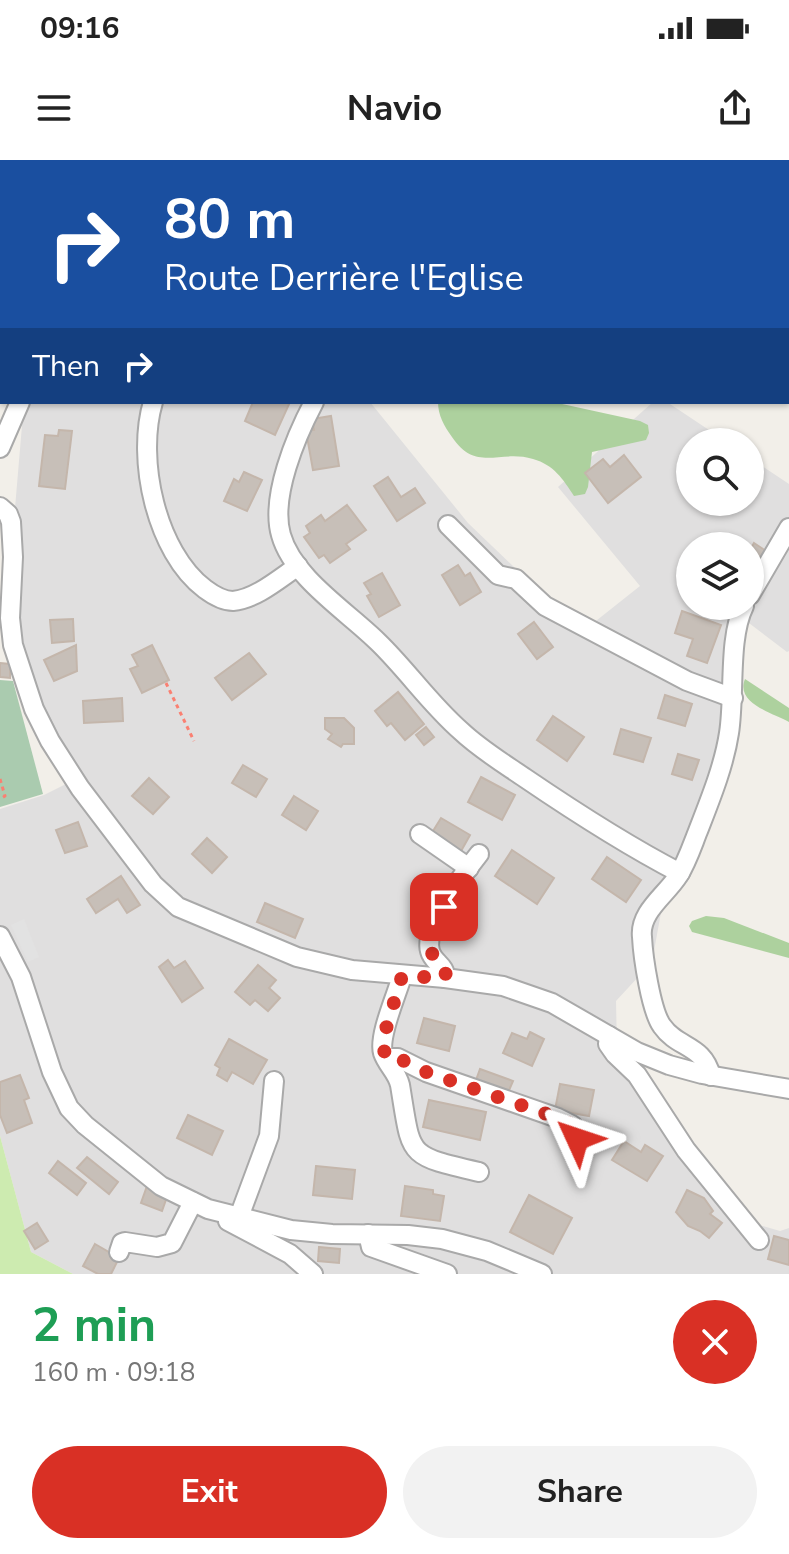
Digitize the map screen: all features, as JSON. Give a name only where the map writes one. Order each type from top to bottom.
[{"type":"street","points":[[0,448],[19,404]]},
{"type":"street","points":[[153,404],[147,449],[154,498],[163,529],[176,556],[190,575],[215,596],[234,601],[259,592],[298,566]]},
{"type":"street","points":[[313,404],[297,442],[278,503],[281,537],[298,566],[378,641],[435,706],[472,741],[570,809],[680,873]]},
{"type":"street","points":[[0,507],[11,522],[10,618],[13,645],[34,709],[62,761],[153,884],[178,907],[297,957],[352,970],[485,983],[536,996],[669,1065],[711,1076],[789,1089]]},
{"type":"street","points":[[448,525],[498,575],[516,579],[545,606],[687,681],[733,698]]},
{"type":"street","points":[[764,571],[789,528]]},
{"type":"street","points":[[711,1076],[707,1062],[699,1052],[669,1035],[657,1017],[641,935],[642,924],[648,914],[680,873],[715,783],[729,736],[736,632],[740,620]]},
{"type":"street","points":[[420,834],[474,861],[453,891],[429,940],[430,951],[446,971],[445,978]]},
{"type":"street","points":[[0,936],[21,977],[52,1072],[69,1108],[153,1181],[193,1202],[231,1215],[306,1233],[421,1236],[471,1246],[542,1274]]},
{"type":"street","points":[[402,976],[382,1042],[386,1058],[399,1081],[409,1142],[425,1158],[479,1172]]},
{"type":"street","points":[[609,1036],[608,1044],[615,1054],[637,1075],[686,1150],[759,1240]]},
{"type":"street","points":[[386,1058],[398,1058],[426,1072],[558,1118],[572,1125],[577,1139]]},
{"type":"street","points":[[274,1081],[269,1136],[228,1221],[290,1254],[313,1274]]},
{"type":"street","points":[[119,1252],[125,1242],[157,1247],[172,1243],[193,1202]]},
{"type":"street","points":[[368,1234],[371,1247],[447,1274]]},
{"type":"path","points":[[166,683],[194,741]]},
{"type":"path","points":[[0,779],[5,796],[0,799]]},
{"type":"shaded area","points":[[24,404],[372,404],[468,523],[582,632],[640,586],[558,487],[651,404],[670,404],[706,428],[676,428],[676,516],[764,516],[764,467],[789,484],[789,651],[745,620],[738,702],[662,907],[652,962],[616,1001],[617,1048],[742,1211],[759,1225],[780,1231],[789,1228],[789,1274],[73,1274],[31,1252],[0,1136],[0,809],[44,795],[78,778],[46,722],[16,644],[15,508]]},
{"type":"shaded area","points":[[24,919],[39,957],[28,962],[11,925]]},
{"type":"green space","points":[[438,404],[562,404],[640,421],[648,425],[649,433],[646,440],[592,452],[588,487],[585,494],[574,496],[557,473],[533,459],[510,456],[489,458],[470,454],[446,429]]},
{"type":"green space","points":[[745,679],[789,708],[789,722],[750,701],[743,687]]},
{"type":"green space","points":[[0,680],[13,681],[43,794],[0,807]]},
{"type":"green space","points":[[706,916],[724,918],[789,943],[789,958],[692,932],[689,926],[692,921]]},
{"type":"green space","points":[[0,1136],[31,1252],[73,1274],[0,1274]]},
{"type":"building","points":[[252,404],[289,404],[275,435],[245,421]]},
{"type":"building","points":[[331,416],[339,466],[313,470],[306,431],[314,430],[312,419]]},
{"type":"building","points":[[59,430],[72,431],[65,489],[39,486],[45,435],[58,436]]},
{"type":"building","points":[[624,455],[641,477],[608,503],[585,473],[603,459],[610,467]]},
{"type":"building","points":[[244,472],[262,480],[247,511],[224,501],[234,479],[239,482]]},
{"type":"building","points":[[388,477],[401,497],[415,488],[425,503],[397,521],[374,486]]},
{"type":"building","points":[[347,505],[366,530],[346,544],[350,549],[330,563],[324,555],[319,558],[304,537],[310,533],[306,526],[321,515],[325,521]]},
{"type":"building","points":[[458,565],[465,576],[470,573],[481,592],[460,605],[442,575]]},
{"type":"building","points":[[382,573],[400,605],[379,617],[367,596],[371,594],[364,583]]},
{"type":"building","points":[[73,619],[74,641],[52,643],[50,620]]},
{"type":"building","points":[[679,620],[707,620],[721,625],[707,663],[687,656],[693,639],[675,633]]},
{"type":"building","points":[[534,622],[553,647],[537,659],[518,634]]},
{"type":"building","points":[[76,645],[77,671],[54,681],[44,660]]},
{"type":"building","points":[[152,645],[169,680],[142,693],[130,669],[138,666],[132,655]]},
{"type":"building","points":[[249,653],[266,674],[232,700],[215,678]]},
{"type":"building","points":[[0,663],[10,664],[10,678],[0,677]]},
{"type":"building","points":[[398,692],[424,724],[405,740],[391,723],[387,726],[375,711]]},
{"type":"building","points":[[665,695],[692,704],[685,726],[658,718]]},
{"type":"building","points":[[122,698],[123,721],[84,723],[83,701]]},
{"type":"building","points":[[553,716],[584,737],[567,761],[537,740]]},
{"type":"building","points":[[325,718],[344,718],[354,728],[354,744],[343,744],[341,747],[328,739],[332,734],[325,729]]},
{"type":"building","points":[[426,727],[434,737],[424,745],[416,735]]},
{"type":"building","points":[[621,729],[651,738],[643,762],[614,754]]},
{"type":"building","points":[[678,754],[699,760],[692,780],[672,774]]},
{"type":"building","points":[[243,765],[267,779],[256,797],[232,783]]},
{"type":"building","points":[[481,777],[515,795],[502,820],[468,802]]},
{"type":"building","points":[[149,778],[169,797],[153,814],[132,796]]},
{"type":"building","points":[[294,796],[318,811],[306,830],[282,815]]},
{"type":"building","points":[[441,818],[470,835],[460,853],[430,836]]},
{"type":"building","points":[[78,822],[87,846],[65,853],[56,830]]},
{"type":"building","points":[[207,838],[227,857],[212,873],[192,854]]},
{"type":"building","points":[[512,850],[554,878],[537,904],[495,876]]},
{"type":"building","points":[[607,857],[641,880],[626,902],[592,879]]},
{"type":"building","points":[[121,876],[140,905],[127,913],[118,899],[96,913],[87,899]]},
{"type":"building","points":[[265,903],[303,919],[295,938],[257,922]]},
{"type":"building","points":[[168,960],[174,968],[185,961],[203,988],[182,1002],[159,967]]},
{"type":"building","points":[[258,965],[276,980],[269,988],[280,998],[268,1011],[255,1000],[250,1005],[235,992]]},
{"type":"building","points":[[424,1018],[455,1026],[449,1051],[417,1043]]},
{"type":"building","points":[[530,1032],[544,1039],[532,1066],[503,1053],[512,1033],[527,1039]]},
{"type":"building","points":[[229,1039],[267,1060],[253,1084],[232,1072],[227,1081],[217,1075],[220,1068],[215,1065]]},
{"type":"building","points":[[480,1069],[513,1081],[507,1095],[475,1083]]},
{"type":"building","points":[[20,1075],[29,1098],[24,1100],[32,1123],[7,1133],[0,1115],[0,1082]]},
{"type":"building","points":[[560,1084],[594,1090],[589,1116],[555,1110]]},
{"type":"building","points":[[429,1100],[486,1112],[480,1140],[423,1127]]},
{"type":"building","points":[[188,1115],[223,1131],[212,1155],[177,1138]]},
{"type":"building","points":[[624,1141],[641,1152],[645,1145],[663,1156],[647,1181],[612,1160]]},
{"type":"building","points":[[87,1157],[118,1182],[109,1194],[77,1168]]},
{"type":"building","points":[[58,1161],[86,1183],[77,1195],[49,1173]]},
{"type":"building","points":[[316,1166],[355,1170],[352,1199],[313,1195]]},
{"type":"building","points":[[147,1186],[168,1194],[162,1211],[141,1203]]},
{"type":"building","points":[[405,1186],[433,1190],[433,1194],[444,1196],[440,1221],[401,1216]]},
{"type":"building","points":[[687,1190],[704,1198],[713,1211],[710,1214],[722,1223],[709,1238],[688,1226],[676,1212]]},
{"type":"building","points":[[529,1195],[572,1218],[553,1254],[510,1232]]},
{"type":"building","points":[[37,1223],[48,1241],[35,1249],[24,1231]]},
{"type":"building","points":[[774,1236],[789,1240],[789,1265],[768,1259]]},
{"type":"building","points":[[95,1244],[119,1258],[111,1274],[98,1274],[83,1266]]},
{"type":"building","points":[[319,1247],[340,1249],[339,1263],[318,1261]]},
{"type":"route","points":[[444,907],[429,940],[433,957],[446,971],[445,978],[402,976],[382,1042],[386,1058],[398,1058],[426,1072],[558,1118],[572,1125],[577,1139]]}]
